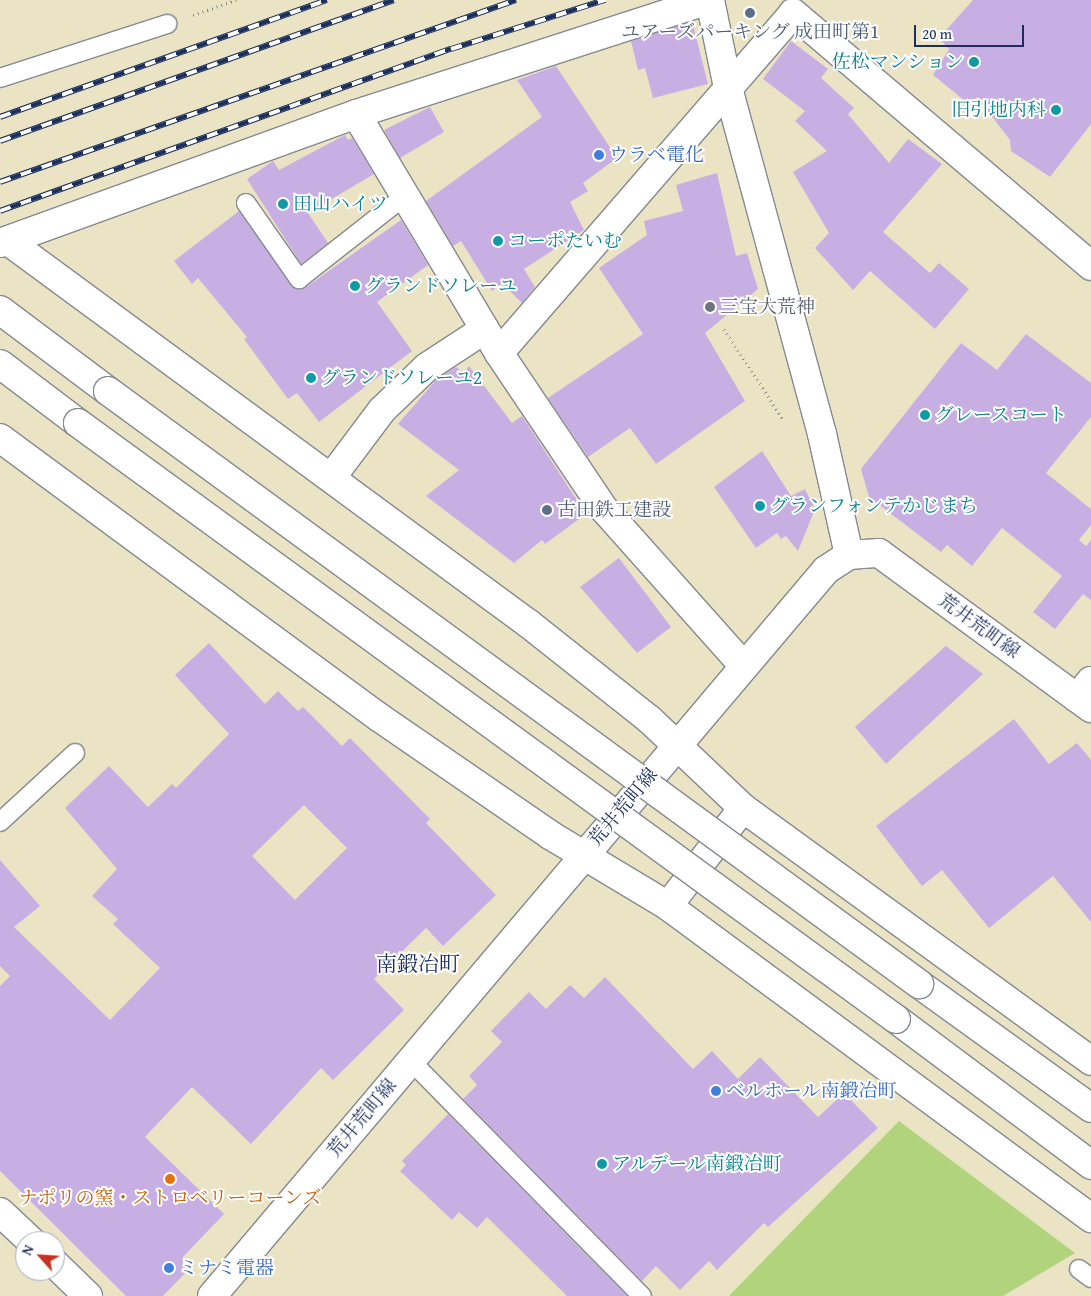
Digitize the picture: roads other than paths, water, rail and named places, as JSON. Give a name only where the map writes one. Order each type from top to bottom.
[{"type":"street","points":[[4,242],[356,114],[709,0],[728,88],[822,434],[849,555]]},
{"type":"street","points":[[499,353],[793,13],[1091,266]]},
{"type":"street","points":[[356,114],[499,353],[603,508],[744,666]]},
{"type":"street","points":[[4,242],[332,478],[530,624],[676,744],[743,808],[1091,1061]]},
{"type":"street","points":[[0,310],[108,391],[1091,1108]]},
{"type":"street","points":[[332,478],[382,410],[427,367],[485,329]]},
{"type":"street","points":[[0,364],[78,423],[896,1019],[1091,1165]]},
{"type":"street","points":[[0,438],[380,718],[583,855],[668,906],[1091,1218]]},
{"type":"street","name":"荒井荒町線","points":[[212,1296],[676,744],[826,570],[849,555],[879,553],[1086,696]]},
{"type":"street","points":[[668,906],[743,808]]},
{"type":"street","points":[[0,1212],[20,1231]]},
{"type":"street","points":[[65,1274],[88,1296]]},
{"type":"lane","points":[[0,78],[166,24]]},
{"type":"lane","points":[[246,203],[299,279],[405,196]]},
{"type":"lane","points":[[0,822],[75,753]]},
{"type":"lane","points":[[410,1060],[642,1296]]},
{"type":"railway","points":[[0,117],[327,0]]},
{"type":"railway","points":[[0,141],[393,0]]},
{"type":"railway","points":[[0,182],[516,0]]},
{"type":"railway","points":[[0,211],[451,49],[605,0]]},
{"type":"place","name":"ユアーズパーキング 成田町第1","points":[[750,13]]},
{"type":"place","name":"佐松マンション","points":[[974,62]]},
{"type":"place","name":"旧引地内科","points":[[1056,110]]},
{"type":"place","name":"ウラベ電化","points":[[599,155]]},
{"type":"place","name":"田山ハイツ","points":[[283,204]]},
{"type":"place","name":"コーポたいむ","points":[[498,241]]},
{"type":"place","name":"グランドソレーユ","points":[[355,286]]},
{"type":"place","name":"三宝大荒神","points":[[710,307]]},
{"type":"place","name":"グランドソレーユ2","points":[[311,378]]},
{"type":"place","name":"グレースコート","points":[[925,415]]},
{"type":"place","name":"グランフォンテかじまち","points":[[760,506]]},
{"type":"place","name":"古田鉄工建設","points":[[547,510]]},
{"type":"place","name":"ベルホール南鍛冶町","points":[[716,1091]]},
{"type":"place","name":"アルデール南鍛冶町","points":[[602,1164]]},
{"type":"place","name":"ナポリの窯・ストロベリーコーンズ","points":[[170,1179]]},
{"type":"place","name":"ミナミ電器","points":[[169,1268]]},
{"type":"district","name":"南鍛冶町","points":[[418,964]]}]
